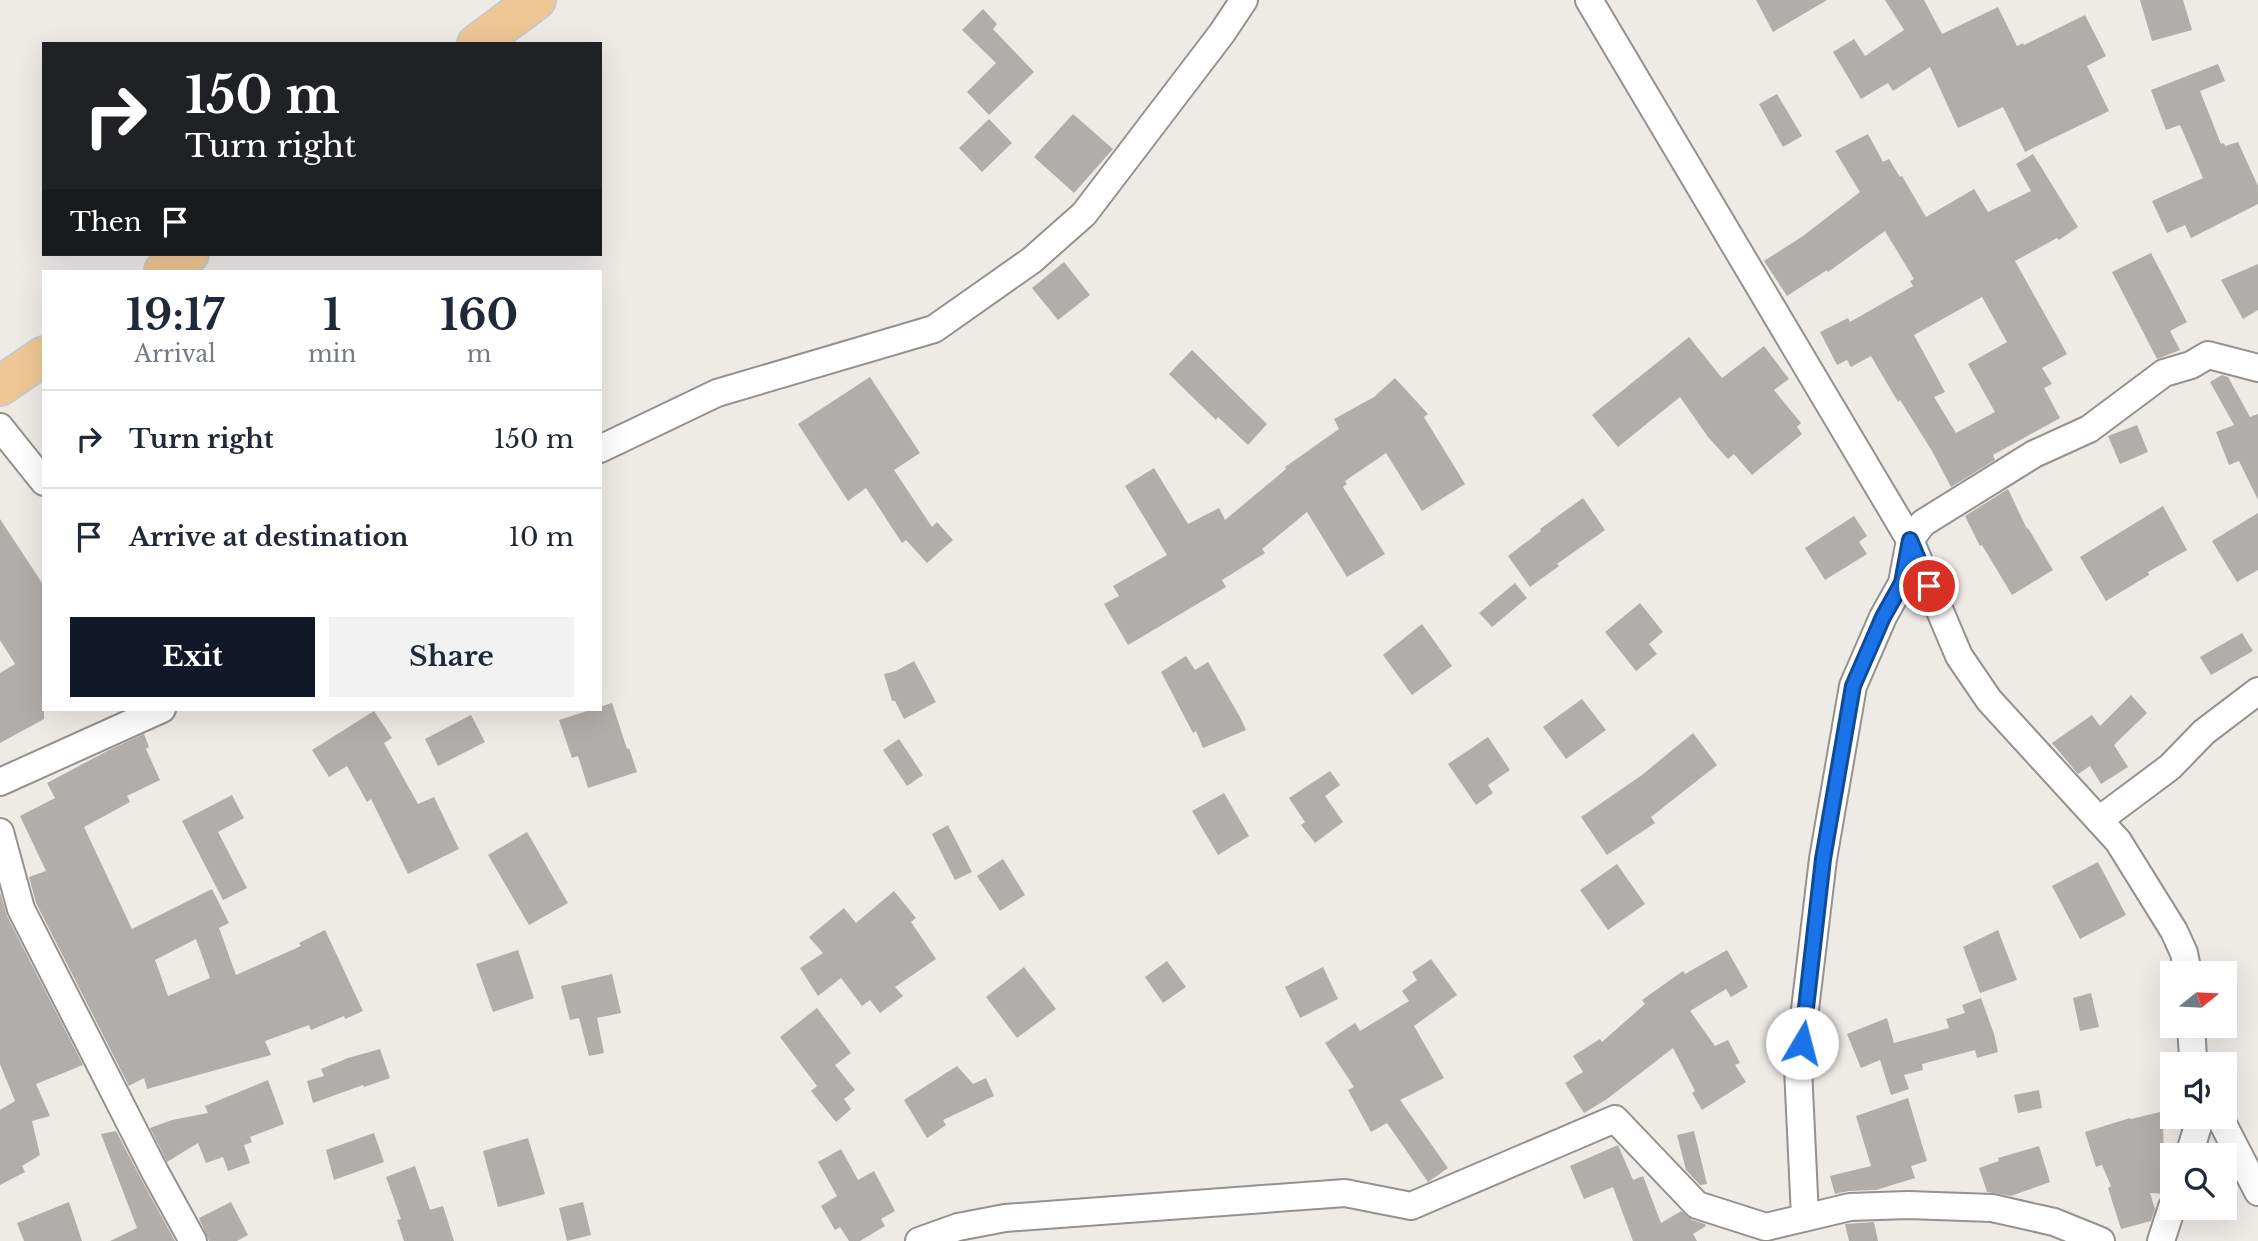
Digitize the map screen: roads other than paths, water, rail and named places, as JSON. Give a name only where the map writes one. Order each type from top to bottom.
[{"type":"main road","points":[[480,42],[536,0]]},
{"type":"main road","points":[[165,270],[185,256]]},
{"type":"main road","points":[[0,386],[42,357]]},
{"type":"street","points":[[602,448],[717,393],[934,329],[1032,260],[1084,214],[1222,33],[1244,0]]},
{"type":"street","points":[[1589,0],[1910,540],[1959,656],[1989,700],[2118,841],[2174,931],[2186,961]]},
{"type":"street","points":[[1805,1217],[1798,1068],[1823,859],[1853,686],[1883,617],[1902,583],[1910,540],[1923,523],[2034,453],[2089,429],[2164,373],[2191,365],[2208,355],[2258,368]]},
{"type":"street","points":[[0,428],[42,480]]},
{"type":"street","points":[[2099,820],[2170,767],[2204,732],[2258,691]]},
{"type":"street","points":[[0,782],[158,711]]},
{"type":"street","points":[[0,832],[21,909],[193,1241]]},
{"type":"street","points":[[919,1241],[958,1227],[1005,1218],[1292,1196],[1345,1193],[1411,1206],[1615,1119],[1697,1205],[1766,1227],[1850,1207],[1909,1205],[1992,1208],[2054,1222],[2101,1241]]},
{"type":"street","points":[[2226,1129],[2258,1192]]},
{"type":"street","points":[[2161,1241],[2168,1220]]}]
